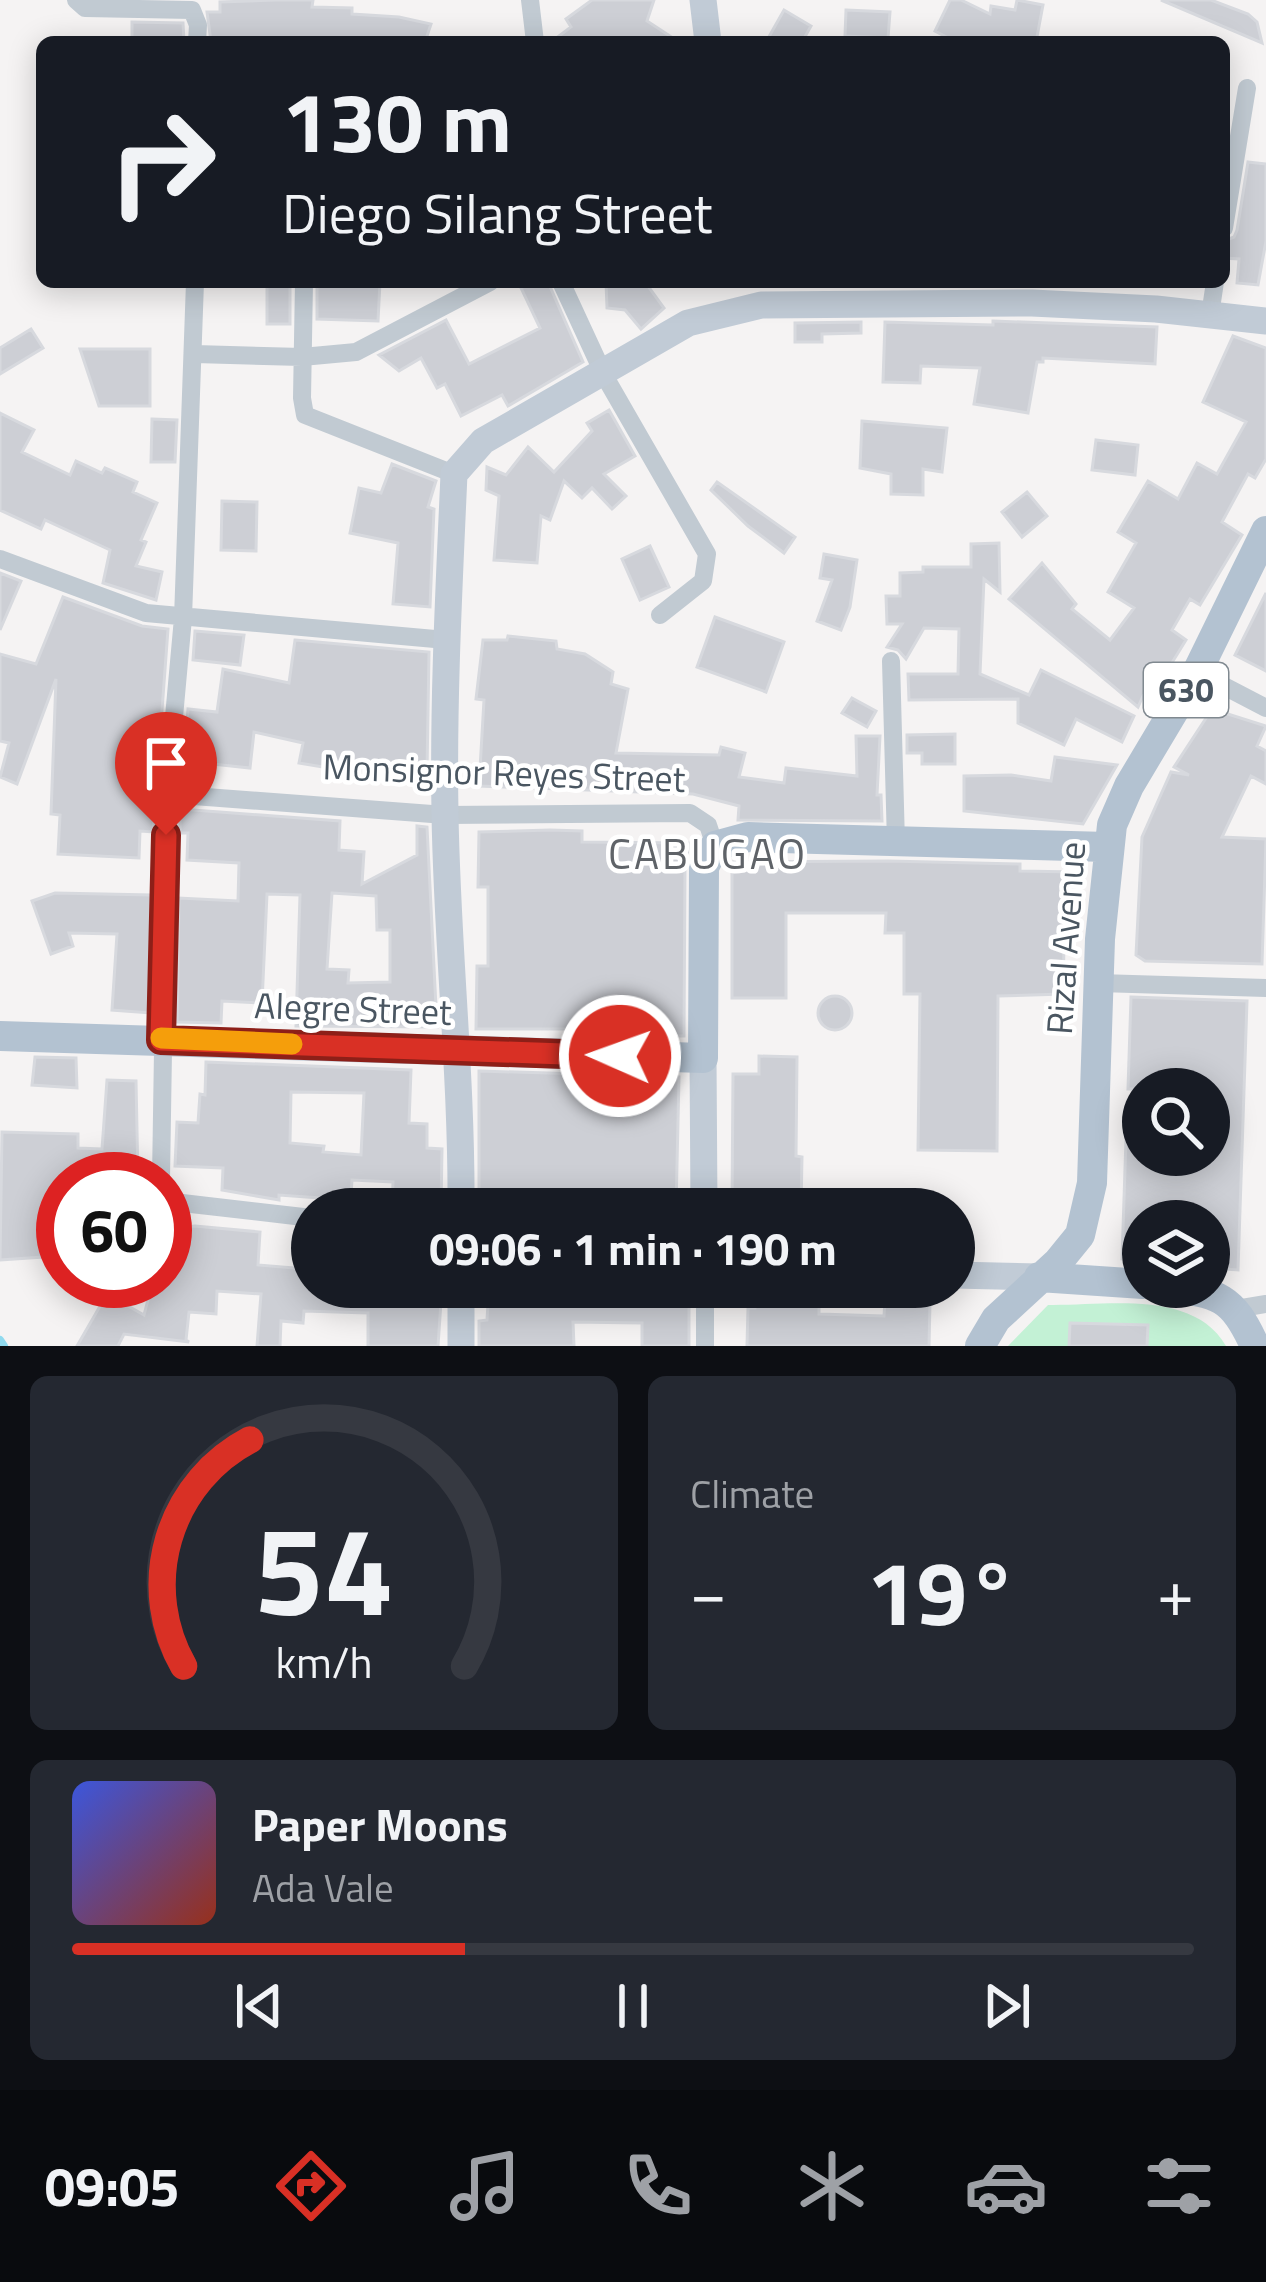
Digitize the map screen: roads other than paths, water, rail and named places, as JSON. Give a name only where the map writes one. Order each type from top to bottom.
[{"type":"main road","name":"Rizal Avenue","points":[[980,1346],[995,1319],[1070,1249],[1088,1211],[1112,824],[1129,786],[1197,672],[1266,531]]},
{"type":"main road","points":[[703,1058],[704,867],[715,846],[748,837],[1107,847]]},
{"type":"main road","name":"Alegre Street","points":[[0,1036],[703,1058]]},
{"type":"main road","points":[[1039,1277],[1122,1283]]},
{"type":"main road","points":[[1255,1346],[1258,1303]]},
{"type":"street","points":[[530,0],[534,36]]},
{"type":"street","points":[[703,0],[707,36]]},
{"type":"street","points":[[84,3],[192,10],[198,34]]},
{"type":"street","points":[[1230,191],[1247,88]]},
{"type":"street","points":[[161,1152],[167,794],[183,618],[195,288]]},
{"type":"street","points":[[304,288],[305,415],[454,474]]},
{"type":"street","points":[[449,303],[450,288]]},
{"type":"street","points":[[195,354],[302,357],[356,352],[478,288]]},
{"type":"street","points":[[564,288],[604,375],[707,554],[703,580],[660,614]]},
{"type":"street","points":[[1210,315],[1214,288]]},
{"type":"street","points":[[460,1188],[445,815],[446,640],[454,474],[483,441],[688,323],[761,305],[870,293],[1266,321]]},
{"type":"street","points":[[0,559],[146,613],[446,640]]},
{"type":"street","points":[[891,661],[896,842]]},
{"type":"street","points":[[1197,672],[1266,708]]},
{"type":"street","name":"Monsignor Reyes Street","points":[[167,794],[445,815],[690,813],[708,825],[715,846]]},
{"type":"street","points":[[1100,983],[1266,988]]},
{"type":"street","points":[[703,1058],[704,1188]]},
{"type":"street","points":[[192,1204],[291,1216]]},
{"type":"street","points":[[975,1275],[1039,1277]]},
{"type":"street","points":[[461,1308],[461,1346]]},
{"type":"street","points":[[704,1308],[705,1346]]},
{"type":"waterway","points":[[0,1340],[4,1346]]},
{"type":"district","name":"CABUGAO","points":[[708,853]]}]
